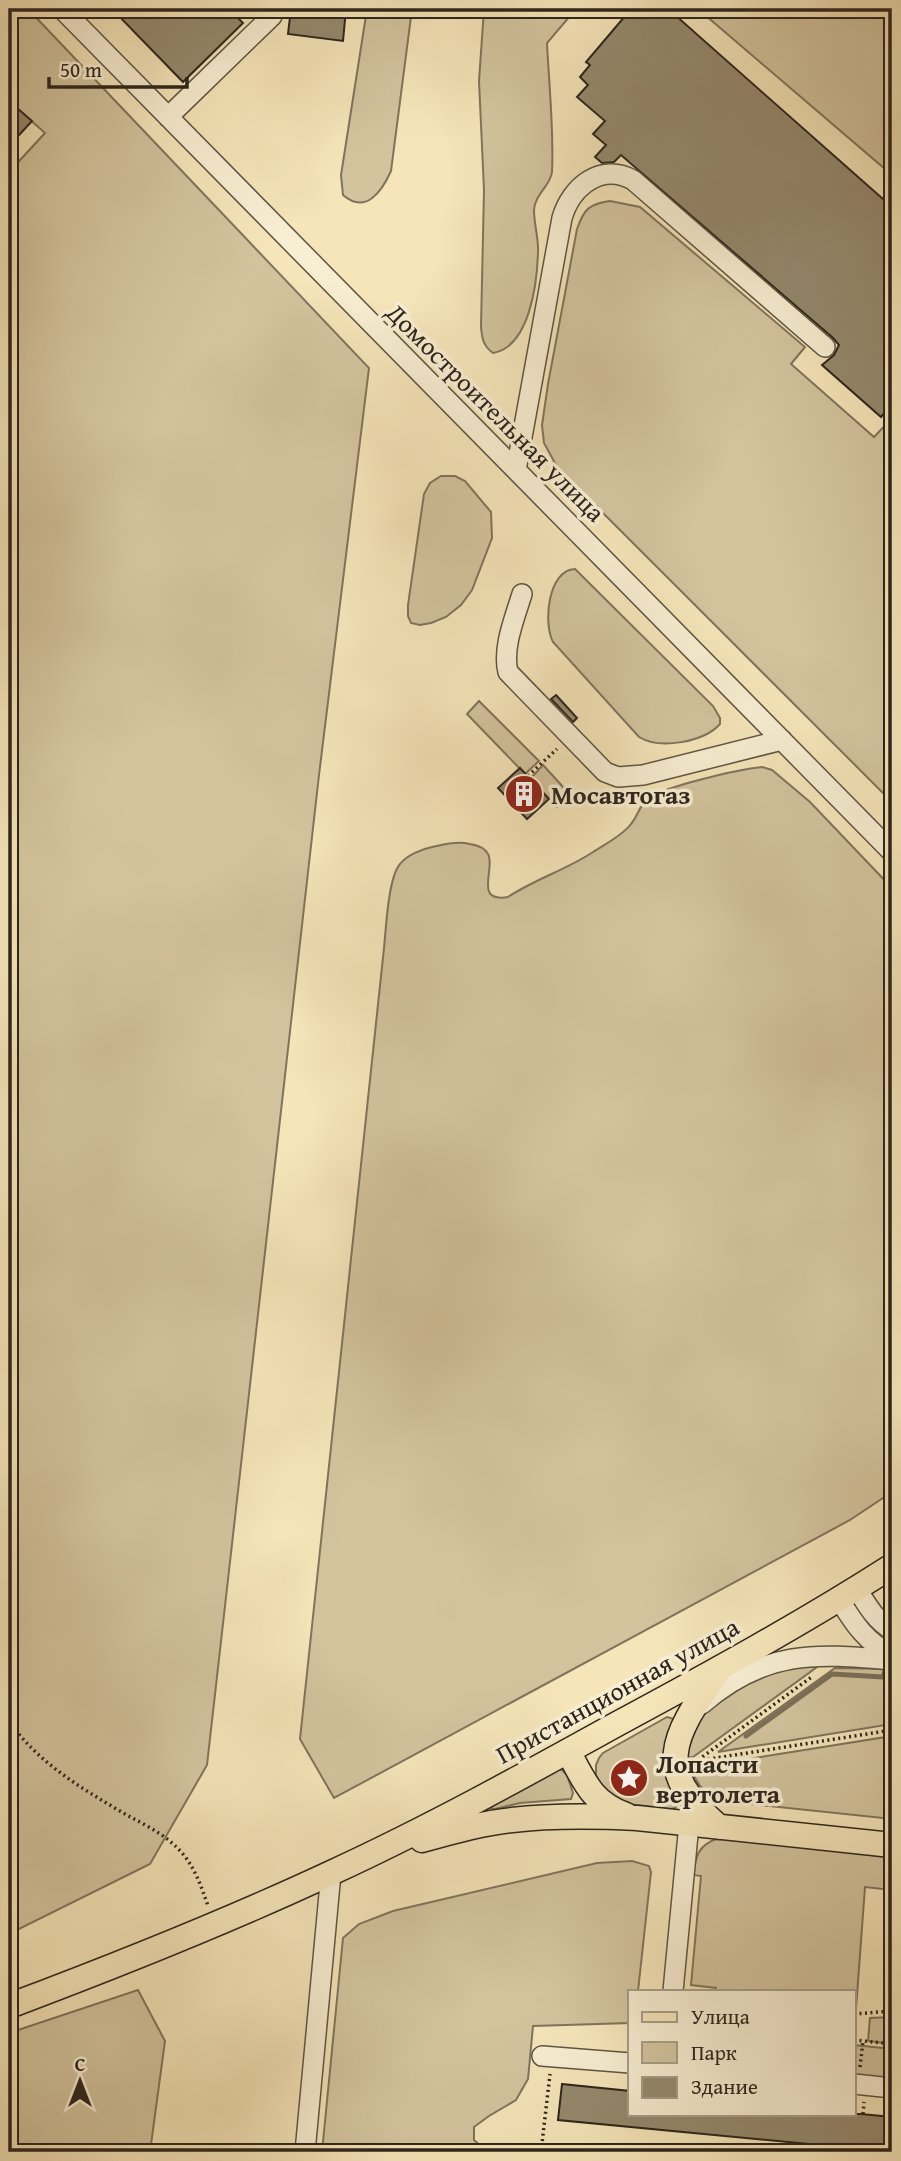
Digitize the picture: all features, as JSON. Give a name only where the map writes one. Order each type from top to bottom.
[{"type":"main road","name":"Пристанционная улица","points":[[365,1858],[720,1668],[892,1566]]},
{"type":"main road","points":[[719,1827],[692,1802],[683,1788],[676,1755],[678,1740],[688,1716],[720,1668]]},
{"type":"main road","points":[[568,1751],[585,1783],[604,1806],[637,1818]]},
{"type":"main road","points":[[9,2006],[214,1924],[365,1858],[423,1839],[509,1820],[566,1816],[637,1818],[892,1844]]},
{"type":"street","name":"Домостроительная улица","points":[[62,9],[892,852]]},
{"type":"street","points":[[168,117],[272,16],[265,9]]},
{"type":"street","points":[[516,470],[562,218],[565,208],[577,191],[598,176],[623,174],[633,180],[825,347]]},
{"type":"street","points":[[522,594],[506,659],[508,672],[600,769],[618,777],[643,775],[782,740]]},
{"type":"street","points":[[848,1594],[892,1630]]},
{"type":"street","points":[[848,1594],[861,1633],[892,1654]]},
{"type":"street","points":[[688,1716],[733,1680],[767,1664],[814,1656],[892,1660]]},
{"type":"street","points":[[673,1990],[689,1824]]},
{"type":"street","points":[[305,2152],[331,1873]]},
{"type":"street","points":[[547,2056],[628,2063]]},
{"type":"street","points":[[856,2084],[892,2088]]},
{"type":"path","points":[[528,776],[569,738]]},
{"type":"path","points":[[816,1674],[696,1761],[892,1730]]},
{"type":"path","points":[[9,1721],[23,1741],[73,1783],[166,1837],[182,1852],[195,1871],[214,1924]]},
{"type":"path","points":[[856,2014],[892,2011]]},
{"type":"path","points":[[856,2040],[892,2044]]},
{"type":"path","points":[[856,2084],[863,2041]]},
{"type":"path","points":[[541,2152],[547,2056]]},
{"type":"green space","points":[[9,9],[28,9],[369,368],[319,775],[207,1765],[150,1864],[9,1934],[9,172],[45,133],[9,101]]},
{"type":"green space","points":[[367,9],[412,9],[391,171],[378,193],[359,202],[351,201],[343,195],[341,175]]},
{"type":"green space","points":[[484,9],[576,9],[547,43],[552,172],[534,210],[538,248],[533,297],[523,327],[515,339],[505,348],[493,353],[484,342],[481,327],[484,190],[479,81]]},
{"type":"green space","points":[[698,9],[892,9],[892,175]]},
{"type":"green space","points":[[610,201],[640,207],[805,347],[791,364],[874,437],[892,418],[892,802],[557,467],[544,443],[542,425],[548,384],[577,229],[588,209]]},
{"type":"green space","points":[[441,476],[455,476],[465,481],[491,512],[492,538],[472,590],[461,605],[446,617],[420,625],[411,623],[408,605],[424,494],[430,483]]},
{"type":"green space","points":[[575,569],[713,706],[720,718],[720,724],[704,735],[681,742],[658,743],[639,737],[553,642],[548,623],[550,599],[559,578]]},
{"type":"green space","points":[[479,701],[539,761],[525,774],[467,714]]},
{"type":"green space","points":[[543,765],[564,788],[565,798],[557,807],[530,779]]},
{"type":"green space","points":[[762,767],[772,770],[810,802],[892,888],[892,1492],[850,1520],[334,1798],[300,1739],[387,917],[396,871],[407,858],[424,849],[451,843],[472,844],[483,848],[488,854],[488,890],[491,895],[508,897],[583,858],[618,836],[633,821],[645,801],[653,796],[701,779]]},
{"type":"green space","points":[[800,1666],[817,1667],[693,1757],[684,1758],[693,1722],[721,1697],[771,1672]]},
{"type":"green space","points":[[835,1668],[892,1669],[892,1724],[718,1752]]},
{"type":"green space","points":[[667,1717],[674,1719],[678,1804],[670,1809],[620,1803],[599,1784],[596,1765],[599,1758],[603,1753]]},
{"type":"green space","points":[[892,1736],[892,1819],[722,1801],[702,1789],[692,1768]]},
{"type":"green space","points":[[557,1769],[567,1775],[573,1793],[571,1799],[489,1808],[489,1805]]},
{"type":"green space","points":[[719,1838],[892,1857],[892,1890],[865,1887],[856,2009],[856,1990],[716,1990],[691,1985],[701,1876],[693,1875],[694,1868],[702,1848]]},
{"type":"green space","points":[[632,1861],[649,1866],[651,1872],[638,1990],[628,1990],[628,2023],[533,2026],[528,2079],[516,2100],[474,2127],[474,2140],[488,2152],[322,2152],[343,1938],[359,1924],[393,1911],[597,1863]]},
{"type":"green space","points":[[138,1990],[165,2041],[150,2152],[9,2152],[9,2033]]},
{"type":"green space","points":[[892,2017],[892,2044],[868,2041],[870,2018]]},
{"type":"green space","points":[[856,2045],[892,2049],[892,2079],[856,2075]]},
{"type":"building","points":[[112,9],[229,9],[243,23],[183,82]]},
{"type":"building","points":[[291,9],[346,9],[343,41],[288,34]]},
{"type":"building","points":[[631,9],[680,9],[675,15],[892,207],[892,404],[881,417],[822,365],[834,355],[839,345],[833,338],[621,155],[614,162],[602,163],[595,157],[606,145],[593,134],[605,121],[577,97],[588,85],[580,77],[590,65],[586,62]]},
{"type":"building","points":[[9,101],[32,121],[9,146]]},
{"type":"building","points":[[556,695],[577,718],[573,722],[551,699]]},
{"type":"building","name":"Мосавтогаз","points":[[520,768],[549,799],[527,819],[498,788]]},
{"type":"building","points":[[562,2084],[628,2091],[628,2116],[861,2114],[892,2117],[892,2152],[558,2120]]},
{"type":"waterway","points":[[746,1736],[832,1674],[883,1677],[886,1668]]},
{"type":"place","name":"Мосавтогаз","points":[[524,794]]},
{"type":"place","name":"Лопасти вертолета","points":[[629,1778]]}]
